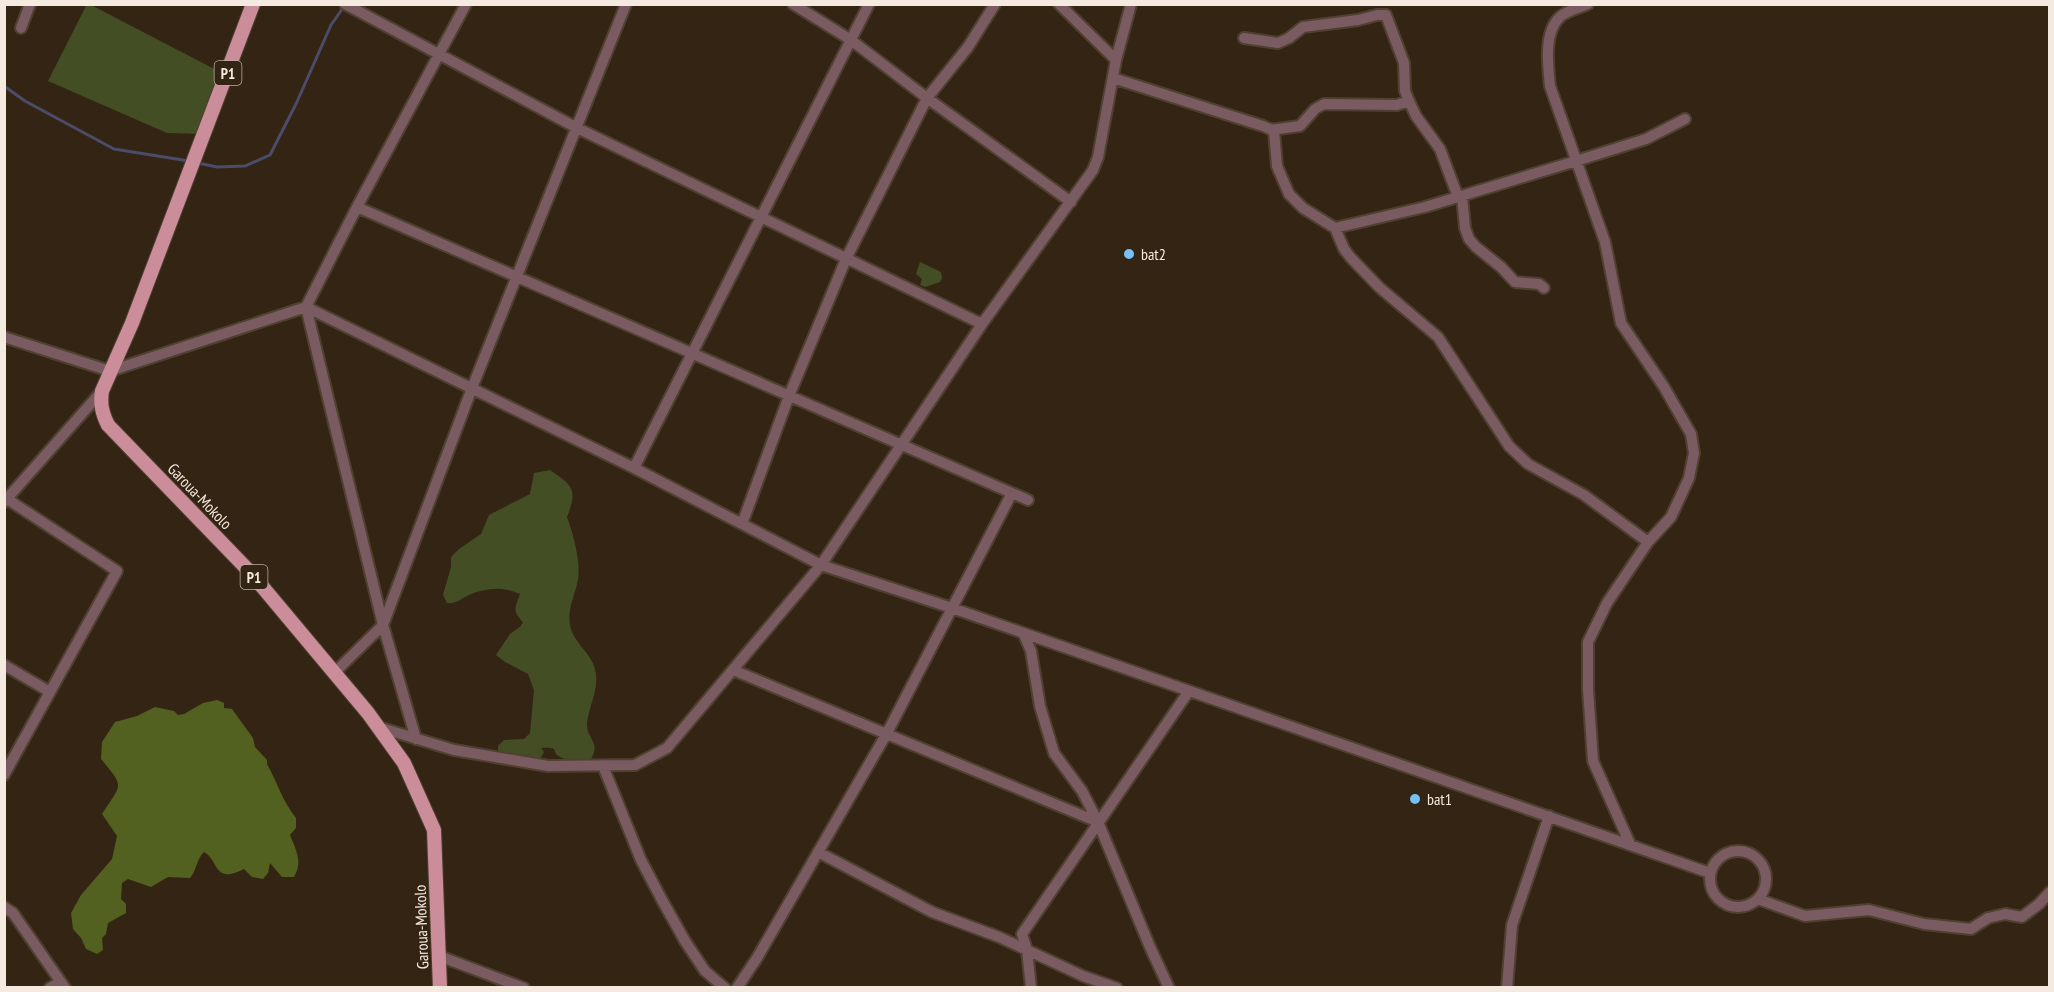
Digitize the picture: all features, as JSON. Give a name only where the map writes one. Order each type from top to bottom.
[{"type":"main road","name":"Garoua-Mokolo","points":[[253,4],[203,141],[132,322],[102,391],[100,403],[102,414],[108,425],[250,572],[378,727],[404,763],[434,830],[440,987]]},
{"type":"street","points":[[21,28],[30,4]]},
{"type":"street","points":[[416,739],[383,625],[306,307],[466,4]]},
{"type":"street","points":[[334,673],[383,625],[472,388],[626,4]]},
{"type":"street","points":[[793,4],[851,40],[1071,202]]},
{"type":"street","points":[[634,468],[869,4]]},
{"type":"street","points":[[742,524],[789,396],[846,259],[927,98],[968,47],[995,4]]},
{"type":"street","points":[[1059,4],[1116,60]]},
{"type":"street","points":[[378,727],[454,750],[548,766],[635,765],[667,748],[821,565],[982,324],[1071,202],[1096,162],[1116,60],[1131,4]]},
{"type":"street","points":[[1588,4],[1563,15],[1556,21],[1550,36],[1550,86],[1605,242],[1622,323],[1664,387],[1691,434],[1693,443],[1694,464],[1671,517],[1648,542],[1607,603],[1588,642],[1588,689],[1593,760],[1630,844]]},
{"type":"street","points":[[349,6],[577,128],[982,324]]},
{"type":"street","points":[[1244,38],[1278,43],[1303,27],[1386,15],[1404,63],[1409,101],[1416,116],[1440,149],[1460,196],[1469,239],[1515,282],[1539,284],[1544,288]]},
{"type":"street","points":[[1113,78],[1271,130],[1300,126],[1324,104],[1397,105],[1409,101]]},
{"type":"street","points":[[1335,228],[1394,216],[1576,161],[1646,139],[1685,119]]},
{"type":"street","points":[[1271,130],[1275,133],[1277,166],[1289,194],[1303,208],[1335,228],[1344,249],[1365,273],[1438,337],[1509,446],[1528,464],[1584,495],[1648,542]]},
{"type":"street","points":[[357,207],[1028,500]]},
{"type":"street","points":[[4,337],[110,371],[306,307],[634,468],[821,565],[1710,873]]},
{"type":"street","points":[[4,775],[117,571],[5,500],[102,391]]},
{"type":"street","points":[[737,987],[757,958],[887,733],[1012,493]]},
{"type":"street","points":[[1024,634],[1031,651],[1040,706],[1054,753],[1082,791],[1098,822],[1169,987]]},
{"type":"street","points":[[4,665],[50,692]]},
{"type":"street","points":[[733,670],[1098,822]]},
{"type":"street","points":[[1031,987],[1027,950],[1022,934],[1189,691]]},
{"type":"street","points":[[603,766],[641,860],[662,900],[705,971],[725,987]]},
{"type":"street","points":[[1507,987],[1512,925],[1549,816]]},
{"type":"street","points":[[1738,850],[1758,859],[1764,868],[1766,879],[1764,890],[1758,899],[1748,905],[1738,907],[1727,905],[1718,899],[1712,890],[1710,873],[1718,858],[1727,852],[1738,850]]},
{"type":"street","points":[[818,852],[932,912],[999,937],[1083,976],[1117,987]]},
{"type":"street","points":[[1758,899],[1805,916],[1869,910],[1924,924],[1971,928],[1988,918],[2005,914],[2022,917],[2039,904],[2049,892]]},
{"type":"street","points":[[4,907],[14,913],[63,985],[50,987]]},
{"type":"street","points":[[439,956],[524,987]]},
{"type":"green space","points":[[87,4],[222,73],[200,134],[167,133],[48,81]]},
{"type":"green space","points":[[920,262],[941,272],[940,282],[925,287],[920,285],[922,279],[916,274]]},
{"type":"green space","points":[[550,470],[564,480],[573,494],[567,517],[576,548],[579,573],[569,619],[575,637],[593,663],[596,676],[587,723],[587,729],[594,745],[593,755],[589,762],[562,758],[552,748],[541,748],[544,752],[540,759],[521,755],[508,756],[498,750],[498,746],[504,740],[524,739],[530,733],[534,690],[528,674],[496,655],[510,634],[523,622],[517,615],[516,609],[520,594],[501,589],[488,589],[450,603],[447,603],[443,595],[451,567],[451,557],[481,534],[489,515],[530,494],[534,473]]},
{"type":"green space","points":[[217,700],[224,703],[224,708],[232,709],[253,738],[255,747],[267,760],[284,799],[296,818],[296,828],[290,835],[298,861],[297,872],[294,877],[282,877],[270,863],[268,873],[263,879],[252,877],[244,869],[234,873],[222,873],[204,852],[190,878],[168,877],[151,887],[128,879],[122,883],[121,899],[126,904],[126,913],[108,923],[106,934],[102,938],[103,950],[97,954],[86,949],[81,938],[73,929],[71,913],[81,895],[112,859],[117,836],[102,814],[118,786],[114,775],[101,759],[102,742],[115,722],[137,716],[155,707],[174,711],[178,715],[203,703]]},
{"type":"waterway","points":[[198,163],[217,167],[245,166],[270,155],[296,104],[331,25],[345,5]]},
{"type":"waterway","points":[[4,86],[25,101],[114,149],[189,161]]},
{"type":"place","name":"bat2","points":[[1129,254]]},
{"type":"place","name":"bat1","points":[[1415,799]]}]
